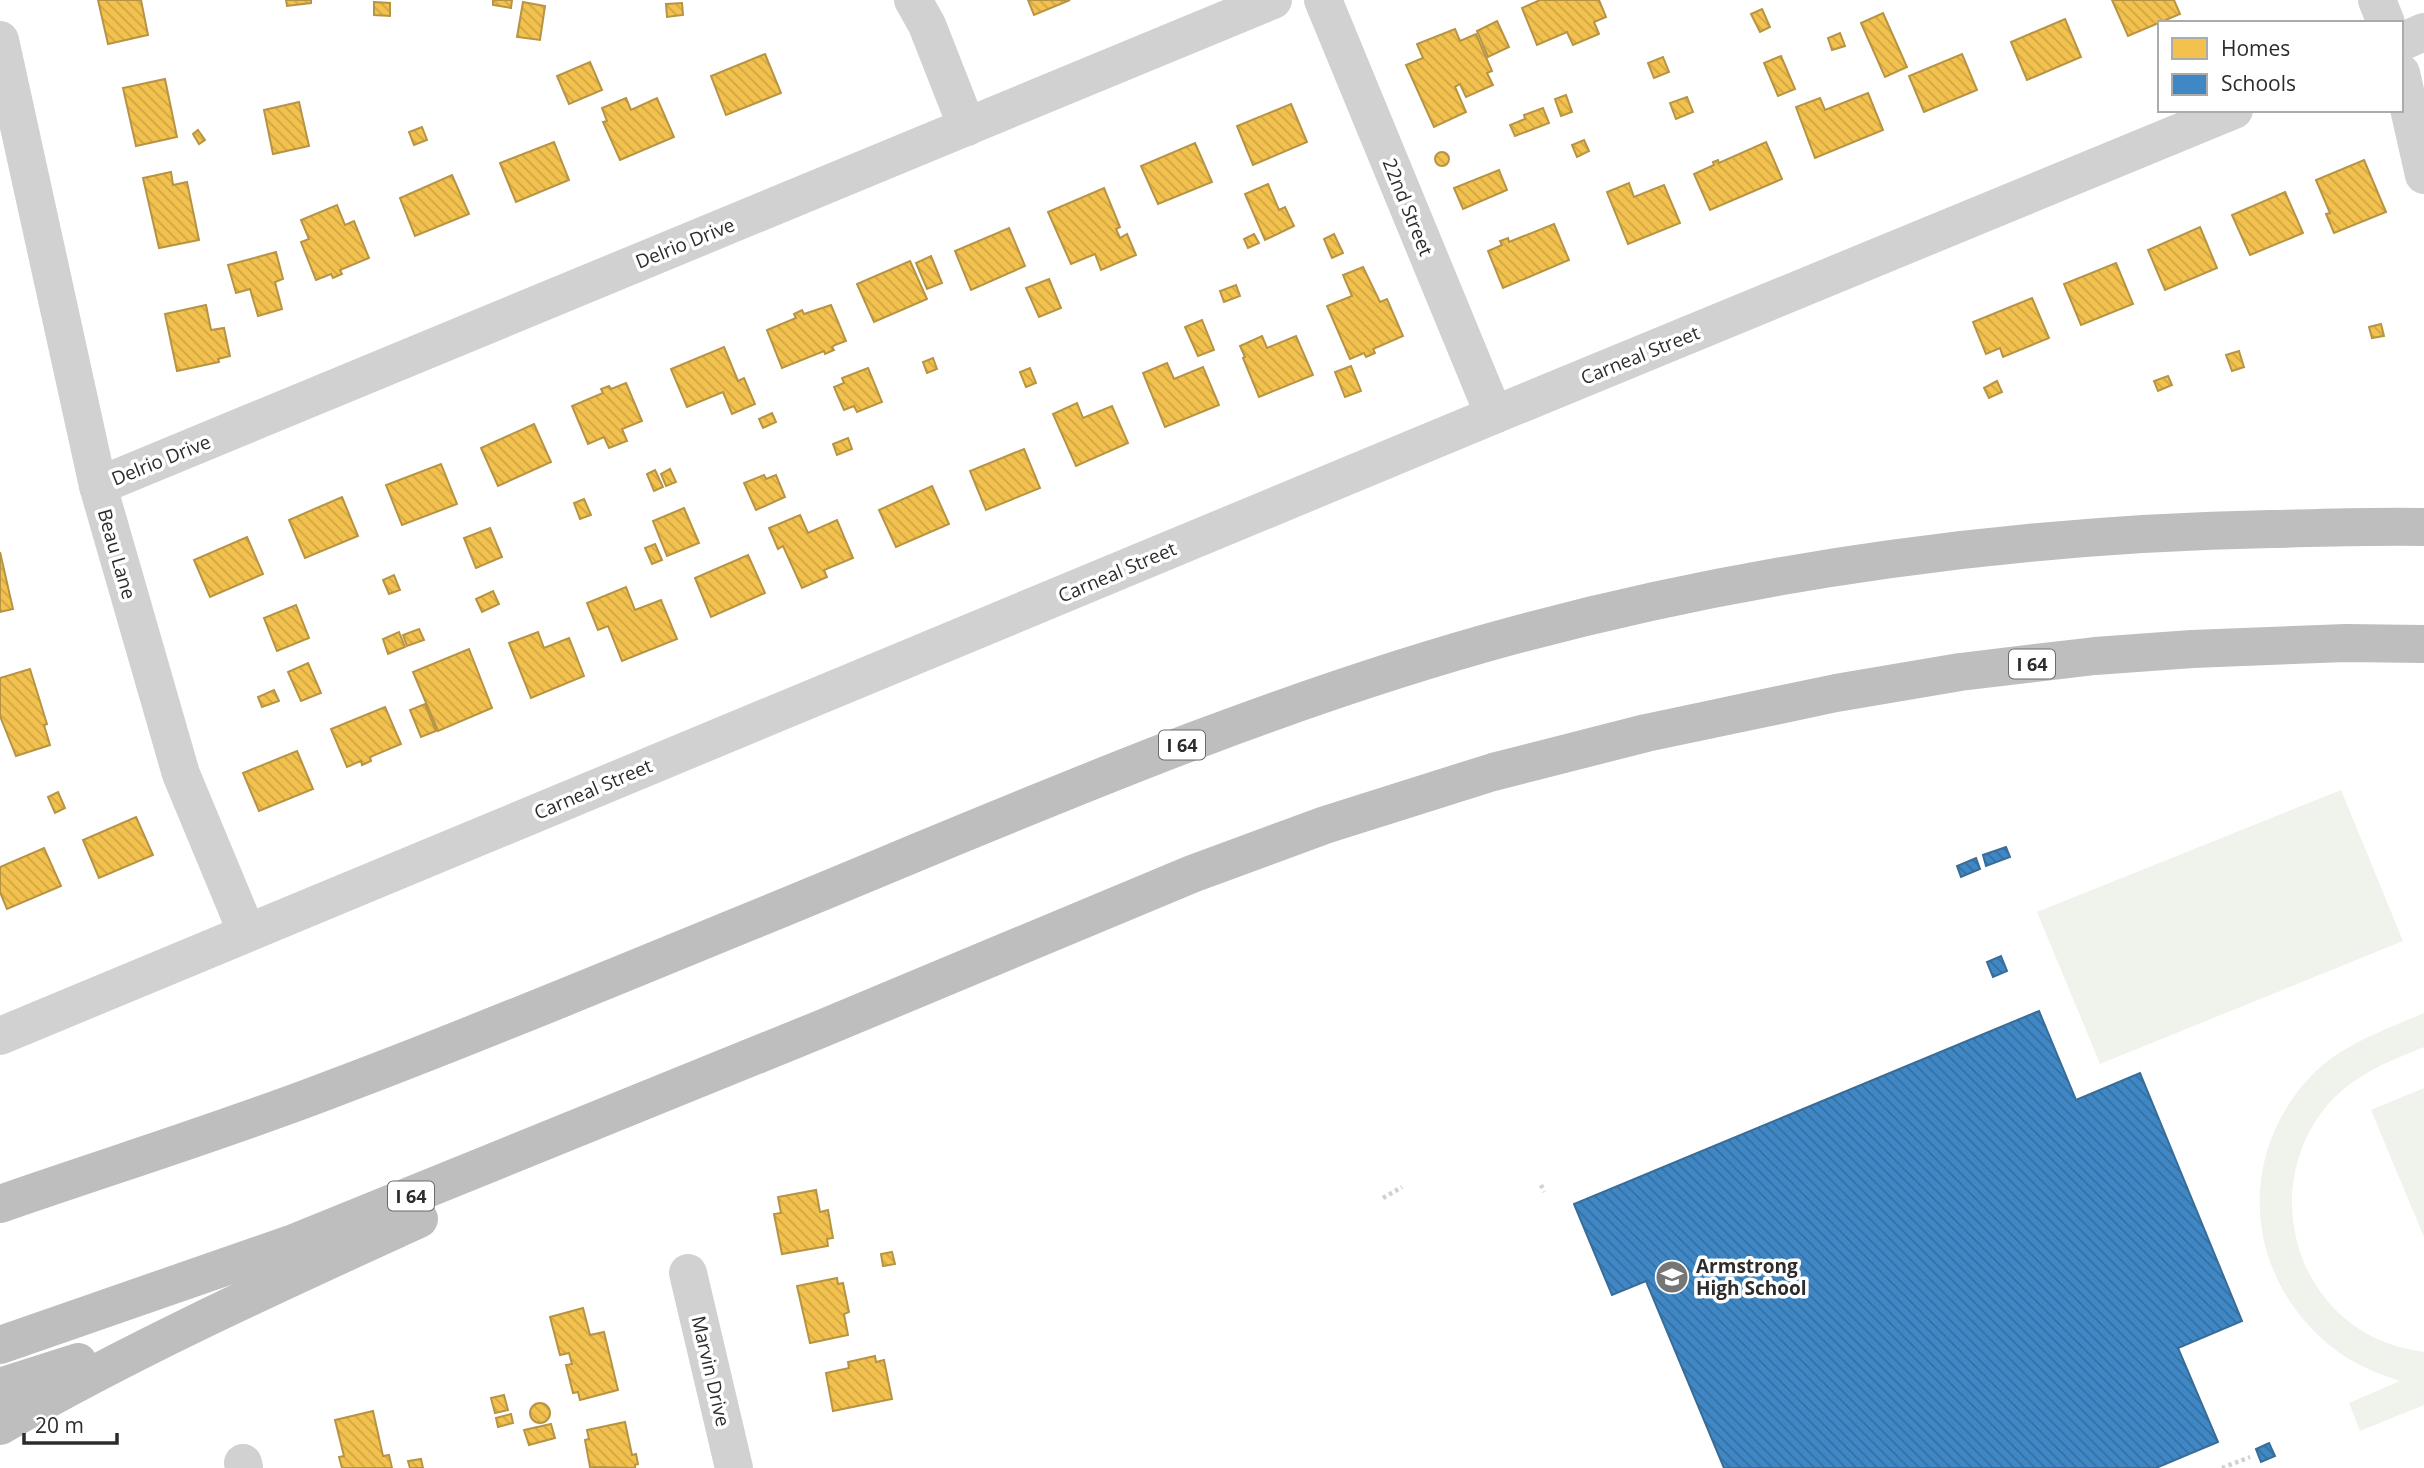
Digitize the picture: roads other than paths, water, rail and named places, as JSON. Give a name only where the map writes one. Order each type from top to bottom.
[{"type":"highway","name":"I 64","points":[[0,1204],[332,1089],[560,1000],[1214,733],[1305,699],[1520,634],[1725,587],[2007,545],[2097,536],[2199,531],[2424,527]]},
{"type":"highway","name":"I 64","points":[[0,1345],[291,1244],[816,1031],[1192,874],[1325,825],[1493,772],[1646,733],[1836,693],[1960,673],[2095,656],[2192,649],[2321,644],[2424,645]]},
{"type":"highway","points":[[0,1426],[80,1380],[184,1327],[618,1128],[816,1031]]},
{"type":"highway","points":[[0,1387],[184,1327]]},
{"type":"street","points":[[913,0],[927,25],[967,127]]},
{"type":"street","name":"Delrio Drive","points":[[98,486],[1273,0]]},
{"type":"street","name":"22nd Street","points":[[1323,0],[1494,415]]},
{"type":"street","points":[[2377,0],[2385,21]]},
{"type":"street","points":[[2403,40],[2424,32]]},
{"type":"street","name":"Beau Lane","points":[[0,40],[98,486],[181,774],[247,933]]},
{"type":"street","points":[[2403,82],[2424,175]]},
{"type":"street","name":"Carneal Street","points":[[0,1036],[2229,112]]},
{"type":"street","name":"Marvin Drive","points":[[688,1273],[734,1468]]},
{"type":"place","name":"Armstrong High School","points":[[1672,1277]]}]
